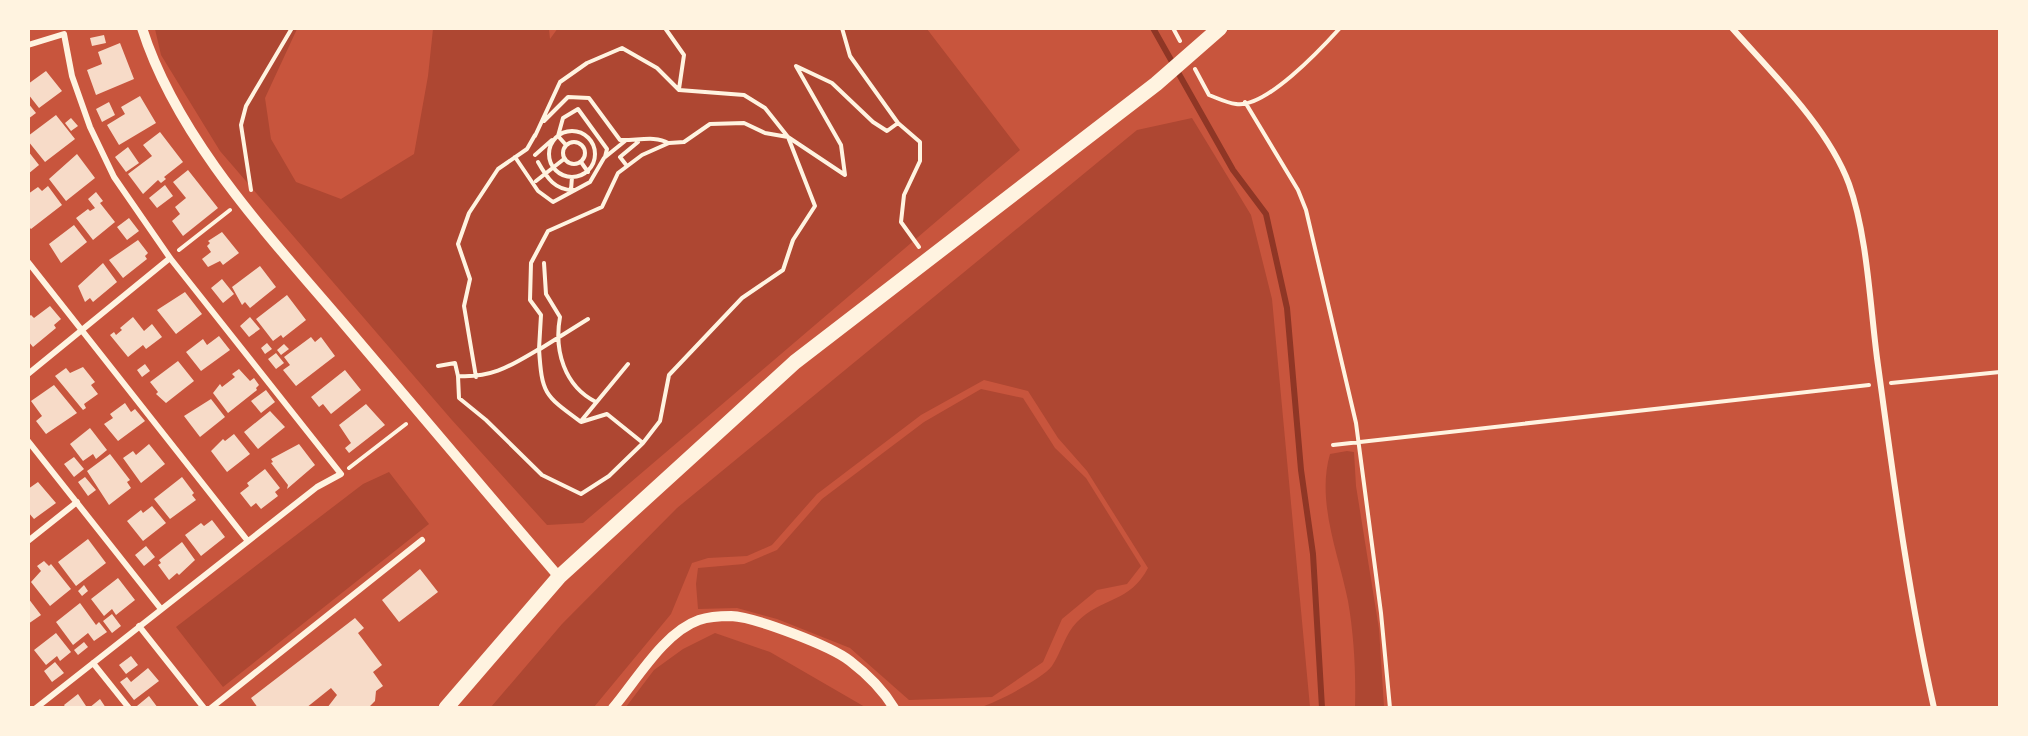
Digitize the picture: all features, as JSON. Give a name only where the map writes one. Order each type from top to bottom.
[{"type":"main road","points":[[447,708],[559,577],[795,362],[1156,84],[1220,28]]},
{"type":"street","points":[[142,28],[150,55],[182,114],[252,213],[559,577]]},
{"type":"street","points":[[1732,28],[1811,120],[1832,148],[1849,184],[1860,233],[1898,512],[1921,652],[1934,708]]},
{"type":"street","points":[[28,45],[64,34],[72,76],[103,157],[170,258],[341,474],[316,487],[36,708]]},
{"type":"street","points":[[28,374],[170,258]]},
{"type":"street","points":[[28,262],[247,540]]},
{"type":"street","points":[[28,441],[161,609]]},
{"type":"street","points":[[28,541],[77,502]]},
{"type":"street","points":[[211,708],[422,540]]},
{"type":"street","points":[[613,708],[654,655],[685,628],[699,620],[732,616],[815,643],[849,660],[885,693],[894,708]]},
{"type":"street","points":[[139,626],[204,708]]},
{"type":"street","points":[[93,663],[129,708]]},
{"type":"path","points":[[252,213],[249,167],[241,125],[246,106],[292,28]]},
{"type":"path","points":[[664,28],[684,55],[679,90]]},
{"type":"path","points":[[842,28],[850,56],[898,123],[920,142],[920,161],[904,195],[901,222],[928,260]]},
{"type":"path","points":[[1209,95],[1238,105],[1265,96],[1289,79],[1340,28]]},
{"type":"path","points":[[438,366],[455,363],[459,398],[486,420],[542,475],[581,495],[609,476],[643,443],[660,421],[669,375],[742,298],[783,270],[793,240],[816,206],[788,137],[765,108],[744,95],[679,90],[657,68],[622,48],[587,63],[560,82],[535,136]]},
{"type":"path","points":[[581,422],[557,404],[541,385],[539,349],[541,315],[530,300],[531,262],[548,231],[602,207],[618,173],[642,155],[669,143],[684,142],[710,124],[744,123],[765,133],[788,137],[845,175],[840,145],[796,66],[832,83],[873,122],[886,131],[898,123]]},
{"type":"path","points":[[476,377],[464,306],[470,279],[458,244],[469,213],[498,169],[527,149],[543,121],[567,98],[589,98],[620,140],[639,141],[661,138],[669,143]]},
{"type":"path","points":[[1245,102],[1298,190],[1306,210],[1358,441],[1381,614],[1390,708]]},
{"type":"path","points":[[515,157],[538,190],[552,202],[579,190],[590,182],[607,149],[578,109],[563,118],[558,136],[549,148],[549,156],[553,168],[560,174],[572,177],[588,172],[593,166],[596,152],[590,138],[574,130],[558,136],[535,155]]},
{"type":"path","points":[[558,136],[566,145]]},
{"type":"path","points":[[582,145],[590,138]]},
{"type":"path","points":[[604,158],[626,140]]},
{"type":"path","points":[[627,166],[620,157],[639,141]]},
{"type":"path","points":[[564,159],[563,152],[566,145],[572,142],[582,145]]},
{"type":"path","points":[[564,159],[574,165],[581,162],[585,155],[582,145]]},
{"type":"path","points":[[536,181],[564,159]]},
{"type":"path","points":[[538,162],[550,182],[571,190],[579,190]]},
{"type":"path","points":[[581,162],[588,172]]},
{"type":"path","points":[[571,190],[572,177]]},
{"type":"path","points":[[170,258],[230,210]]},
{"type":"path","points":[[544,262],[546,294],[561,317],[556,338],[567,374],[582,395],[596,402]]},
{"type":"path","points":[[458,376],[476,377],[514,364],[588,319]]},
{"type":"path","points":[[581,422],[628,364]]},
{"type":"path","points":[[1333,445],[2000,372]]},
{"type":"path","points":[[581,422],[607,414],[643,443]]},
{"type":"path","points":[[341,474],[406,424]]},
{"type":"shaded area","points":[[558,28],[927,29],[1020,150],[583,523],[547,525],[451,419],[220,151],[161,55],[155,29],[297,29],[265,98],[271,139],[296,182],[341,199],[414,154],[428,76],[433,29],[549,29],[550,39]]},
{"type":"shaded area","points":[[1192,118],[1251,215],[1272,299],[1310,707],[981,707],[1019,690],[1047,671],[1077,622],[1086,614],[1133,588],[1148,568],[1087,471],[1058,438],[1028,391],[984,380],[921,415],[817,494],[772,545],[747,556],[708,558],[692,563],[671,614],[594,707],[491,707],[562,624],[677,508],[1137,130]]},
{"type":"shaded area","points":[[981,389],[1023,398],[1055,448],[1086,478],[1141,566],[1127,584],[1097,590],[1062,619],[1043,662],[992,697],[909,700],[850,648],[777,619],[737,608],[698,609],[696,584],[698,568],[744,564],[777,550],[822,499],[924,422]]},
{"type":"shaded area","points":[[1354,452],[1356,486],[1379,629],[1384,707],[1355,707],[1354,654],[1350,614],[1330,528],[1326,491],[1326,472],[1330,454]]},
{"type":"shaded area","points":[[389,472],[429,524],[223,687],[176,627],[363,484]]},
{"type":"shaded area","points":[[715,633],[770,652],[865,707],[626,707],[654,670],[683,649]]},
{"type":"building","points":[[104,35],[106,43],[92,46],[90,38]]},
{"type":"building","points":[[120,43],[134,79],[96,95],[87,70],[102,64],[98,52]]},
{"type":"building","points":[[46,71],[62,91],[39,108],[28,94],[28,84]]},
{"type":"building","points":[[140,96],[156,123],[119,145],[107,125],[125,114],[121,107]]},
{"type":"building","points":[[109,102],[115,115],[102,122],[96,109]]},
{"type":"building","points":[[28,103],[36,113],[28,119]]},
{"type":"building","points":[[56,115],[75,139],[45,162],[28,141],[28,136]]},
{"type":"building","points":[[71,118],[78,126],[71,131],[65,123]]},
{"type":"building","points":[[160,132],[183,162],[164,177],[166,179],[161,183],[158,180],[143,194],[128,174],[152,156],[143,145]]},
{"type":"building","points":[[128,147],[139,163],[126,172],[115,157]]},
{"type":"building","points":[[28,151],[39,165],[28,174]]},
{"type":"building","points":[[77,154],[95,178],[66,201],[49,179]]},
{"type":"building","points":[[188,170],[218,208],[183,236],[172,221],[180,214],[175,207],[186,198],[173,182]]},
{"type":"building","points":[[165,185],[173,196],[157,208],[149,198]]},
{"type":"building","points":[[48,186],[62,205],[31,229],[28,226],[28,194],[38,187],[42,191]]},
{"type":"building","points":[[96,192],[103,201],[100,203],[115,222],[93,240],[76,218],[88,209],[90,211],[95,208],[88,199]]},
{"type":"building","points":[[129,218],[139,231],[127,240],[117,227]]},
{"type":"building","points":[[74,225],[87,242],[61,263],[49,244]]},
{"type":"building","points":[[222,232],[239,253],[223,265],[220,261],[208,267],[202,259],[211,252],[207,246],[210,243],[208,241]]},
{"type":"building","points":[[138,240],[148,253],[145,256],[147,259],[123,278],[109,260]]},
{"type":"building","points":[[103,263],[117,282],[93,302],[90,298],[85,302],[78,286]]},
{"type":"building","points":[[260,266],[276,287],[250,308],[245,302],[242,305],[232,287]]},
{"type":"building","points":[[222,279],[234,294],[223,303],[211,288]]},
{"type":"building","points":[[185,292],[202,314],[176,334],[157,310]]},
{"type":"building","points":[[287,295],[306,320],[283,338],[281,335],[273,341],[256,319]]},
{"type":"building","points":[[50,306],[61,319],[54,325],[56,328],[33,347],[28,341],[28,317],[31,315],[34,318]]},
{"type":"building","points":[[133,317],[144,331],[152,324],[162,337],[146,349],[143,345],[128,357],[110,335],[114,332],[116,335],[122,330],[120,328]]},
{"type":"building","points":[[250,317],[260,329],[249,337],[240,326]]},
{"type":"building","points":[[219,336],[230,350],[201,371],[186,352],[203,339],[207,345]]},
{"type":"building","points":[[311,337],[315,342],[321,337],[335,356],[296,386],[283,370],[290,365],[284,357]]},
{"type":"building","points":[[267,343],[272,349],[265,354],[261,348]]},
{"type":"building","points":[[284,344],[289,349],[281,355],[277,350]]},
{"type":"building","points":[[276,353],[284,363],[276,369],[268,359]]},
{"type":"building","points":[[178,361],[194,381],[166,403],[156,394],[158,392],[150,382]]},
{"type":"building","points":[[145,364],[150,371],[142,377],[137,370]]},
{"type":"building","points":[[83,367],[95,382],[91,385],[98,394],[84,404],[86,408],[83,410],[55,376],[66,368],[70,373]]},
{"type":"building","points":[[239,369],[250,381],[254,378],[259,385],[257,390],[228,413],[213,393],[220,384],[222,387],[235,377],[232,374]]},
{"type":"building","points":[[345,370],[361,390],[331,414],[323,404],[319,407],[311,397]]},
{"type":"building","points":[[54,385],[77,413],[46,434],[36,421],[42,416],[31,401]]},
{"type":"building","points":[[266,390],[275,402],[261,413],[251,401]]},
{"type":"building","points":[[211,399],[225,417],[200,437],[184,416]]},
{"type":"building","points":[[125,403],[131,412],[135,409],[145,421],[118,441],[104,424],[113,418],[110,414]]},
{"type":"building","points":[[366,404],[385,425],[349,453],[345,448],[351,443],[339,425]]},
{"type":"building","points":[[270,411],[285,427],[258,449],[244,432]]},
{"type":"building","points":[[90,428],[107,450],[96,459],[93,454],[83,461],[70,444]]},
{"type":"building","points":[[234,434],[250,454],[227,472],[211,451],[223,439],[225,441]]},
{"type":"building","points":[[149,444],[165,464],[141,483],[123,458],[133,451],[136,455]]},
{"type":"building","points":[[299,444],[315,465],[287,489],[288,485],[271,463],[273,462],[271,459]]},
{"type":"building","points":[[110,454],[130,480],[127,482],[131,488],[109,505],[87,471]]},
{"type":"building","points":[[74,457],[84,469],[74,477],[64,464]]},
{"type":"building","points":[[265,469],[280,488],[275,492],[278,496],[261,509],[256,503],[251,507],[240,493],[249,486],[247,483]]},
{"type":"building","points":[[85,477],[96,490],[88,496],[78,482]]},
{"type":"building","points":[[182,477],[194,493],[192,495],[196,500],[170,519],[154,499]]},
{"type":"building","points":[[38,482],[56,503],[34,519],[28,512],[28,489]]},
{"type":"building","points":[[152,506],[166,523],[143,541],[127,521],[141,510],[143,513]]},
{"type":"building","points":[[212,520],[225,537],[201,556],[185,535],[201,523],[204,526]]},
{"type":"building","points":[[88,539],[106,563],[76,586],[58,562]]},
{"type":"building","points":[[182,542],[195,560],[179,575],[177,573],[169,580],[158,565],[161,563],[159,560]]},
{"type":"building","points":[[146,546],[155,557],[144,566],[135,555]]},
{"type":"building","points":[[44,561],[49,566],[51,564],[71,589],[50,606],[31,582],[41,571],[37,566]]},
{"type":"building","points":[[420,569],[438,592],[399,622],[382,600]]},
{"type":"building","points":[[118,578],[135,600],[116,615],[112,609],[104,616],[91,599]]},
{"type":"building","points":[[84,585],[88,591],[82,596],[78,591]]},
{"type":"building","points":[[28,598],[41,615],[28,624]]},
{"type":"building","points":[[80,603],[96,625],[99,622],[107,632],[94,641],[88,633],[73,645],[56,622]]},
{"type":"building","points":[[112,614],[121,626],[112,633],[103,621]]},
{"type":"building","points":[[355,618],[364,628],[358,633],[382,665],[373,672],[383,686],[376,691],[375,701],[368,708],[327,708],[337,695],[331,688],[306,708],[258,708],[251,698]]},
{"type":"building","points":[[56,633],[71,652],[60,661],[57,656],[46,665],[34,650]]},
{"type":"building","points":[[84,642],[88,647],[78,655],[74,650]]},
{"type":"building","points":[[131,656],[138,665],[126,674],[119,665]]},
{"type":"building","points":[[55,662],[64,673],[52,682],[44,671]]},
{"type":"building","points":[[148,668],[159,681],[134,700],[120,682],[127,677],[131,682]]},
{"type":"building","points":[[78,694],[86,706],[66,708],[64,705]]},
{"type":"building","points":[[149,696],[158,708],[138,708],[137,706]]},
{"type":"building","points":[[100,699],[106,708],[89,708]]},
{"type":"waterway","points":[[1153,28],[1233,170],[1266,214],[1287,308],[1301,470],[1313,554],[1322,708]]}]
